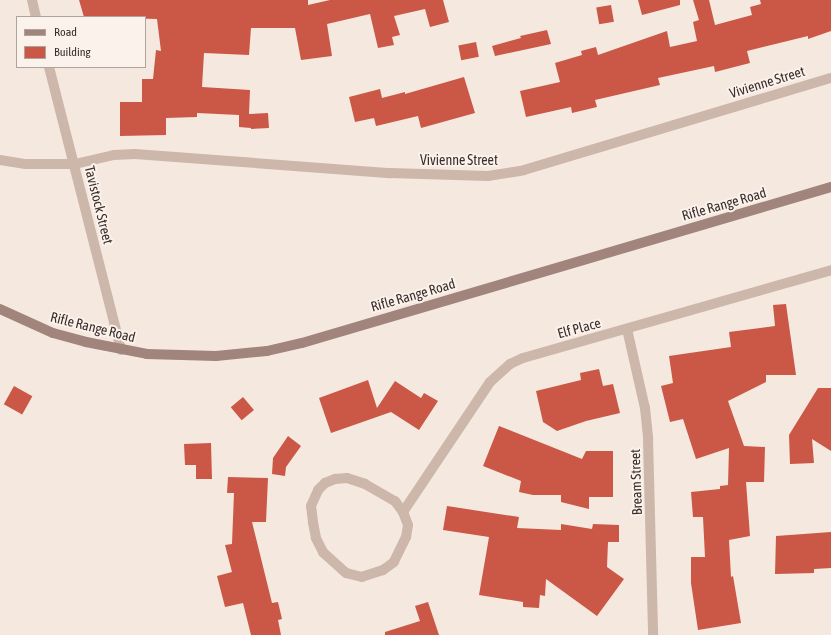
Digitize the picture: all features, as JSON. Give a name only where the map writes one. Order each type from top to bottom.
[{"type":"main road","name":"Rifle Range Road","points":[[0,309],[53,333],[121,350],[176,356],[216,356],[267,351],[302,343],[831,187]]},
{"type":"street","points":[[32,0],[36,16]]},
{"type":"street","name":"Tavistock Street","points":[[49,68],[75,164],[121,350]]},
{"type":"street","name":"Vivienne Street","points":[[75,164],[114,155],[135,154],[390,172],[472,176],[505,174],[524,170],[831,78]]},
{"type":"street","points":[[0,160],[26,164],[75,164]]},
{"type":"street","name":"Elf Place","points":[[403,512],[480,396],[499,372],[523,358],[831,270]]},
{"type":"street","name":"Bream Street","points":[[627,329],[641,387],[648,439],[653,635]]},
{"type":"street","points":[[347,478],[381,492],[395,501],[403,512],[408,525],[406,537],[394,562],[383,570],[362,577],[346,572],[323,552],[316,538],[311,506],[318,490],[325,484],[335,480],[347,478]]},
{"type":"building","points":[[79,0],[308,0],[308,5],[330,0],[443,0],[449,22],[430,27],[425,9],[394,16],[400,35],[392,37],[394,45],[378,48],[370,14],[327,24],[332,56],[301,60],[295,28],[251,28],[249,55],[204,53],[202,87],[250,90],[249,114],[268,113],[269,128],[251,129],[239,127],[239,115],[197,113],[197,117],[166,118],[166,135],[120,136],[120,102],[142,102],[142,79],[153,79],[156,50],[161,51],[157,19],[146,19],[146,16],[84,16]]},
{"type":"building","points":[[638,0],[680,0],[680,5],[642,15]]},
{"type":"building","points":[[693,0],[709,0],[715,25],[752,15],[750,7],[761,4],[760,0],[831,0],[831,31],[808,39],[808,36],[747,51],[750,63],[715,72],[714,66],[658,78],[660,85],[595,100],[597,107],[572,113],[571,107],[526,117],[520,91],[560,82],[555,63],[582,55],[581,51],[596,47],[598,55],[667,31],[670,47],[697,41],[693,22],[699,20]]},
{"type":"building","points":[[611,5],[614,22],[599,24],[596,8]]},
{"type":"building","points":[[547,30],[551,44],[495,56],[492,46],[521,38],[520,36]]},
{"type":"building","points":[[476,42],[479,57],[461,60],[458,45]]},
{"type":"building","points":[[464,77],[475,113],[421,128],[418,116],[376,126],[374,118],[355,122],[349,97],[380,89],[382,98],[405,92],[405,94]]},
{"type":"building","points":[[786,304],[796,375],[766,375],[766,382],[728,401],[744,446],[765,447],[764,482],[746,482],[750,536],[729,540],[731,577],[733,576],[741,623],[698,630],[691,583],[691,557],[705,557],[703,517],[693,517],[691,492],[720,489],[720,486],[728,485],[729,448],[696,459],[683,419],[670,422],[661,386],[673,383],[669,356],[731,347],[729,332],[775,326],[773,305]]},
{"type":"building","points":[[599,369],[603,386],[613,384],[620,413],[586,421],[557,431],[543,422],[536,391],[581,380],[580,373]]},
{"type":"building","points":[[368,380],[377,408],[395,381],[421,398],[424,393],[438,401],[419,430],[391,412],[331,433],[319,398]]},
{"type":"building","points":[[14,386],[32,396],[22,415],[4,404]]},
{"type":"building","points":[[818,388],[831,388],[831,451],[812,439],[814,463],[790,464],[789,435]]},
{"type":"building","points":[[243,397],[254,410],[242,420],[231,407]]},
{"type":"building","points":[[499,426],[582,459],[586,451],[613,451],[613,497],[589,497],[589,509],[561,502],[561,495],[533,495],[519,492],[521,481],[483,466]]},
{"type":"building","points":[[288,436],[301,446],[286,467],[285,476],[272,474],[273,458]]},
{"type":"building","points":[[211,443],[212,479],[196,479],[196,465],[185,465],[184,444]]},
{"type":"building","points":[[228,477],[268,478],[266,522],[252,522],[272,603],[278,602],[282,619],[278,620],[281,635],[251,635],[243,603],[225,607],[217,576],[232,572],[225,545],[232,544],[234,493],[227,493]]},
{"type":"building","points":[[447,506],[519,517],[517,528],[561,530],[561,524],[592,529],[593,524],[619,525],[619,542],[608,542],[607,567],[624,579],[597,616],[546,579],[545,596],[540,595],[539,608],[523,607],[523,602],[479,595],[489,537],[443,530]]},
{"type":"building","points":[[831,532],[831,568],[814,569],[814,573],[775,574],[776,536]]},
{"type":"building","points":[[428,602],[439,635],[385,635],[385,632],[420,621],[415,606]]}]
